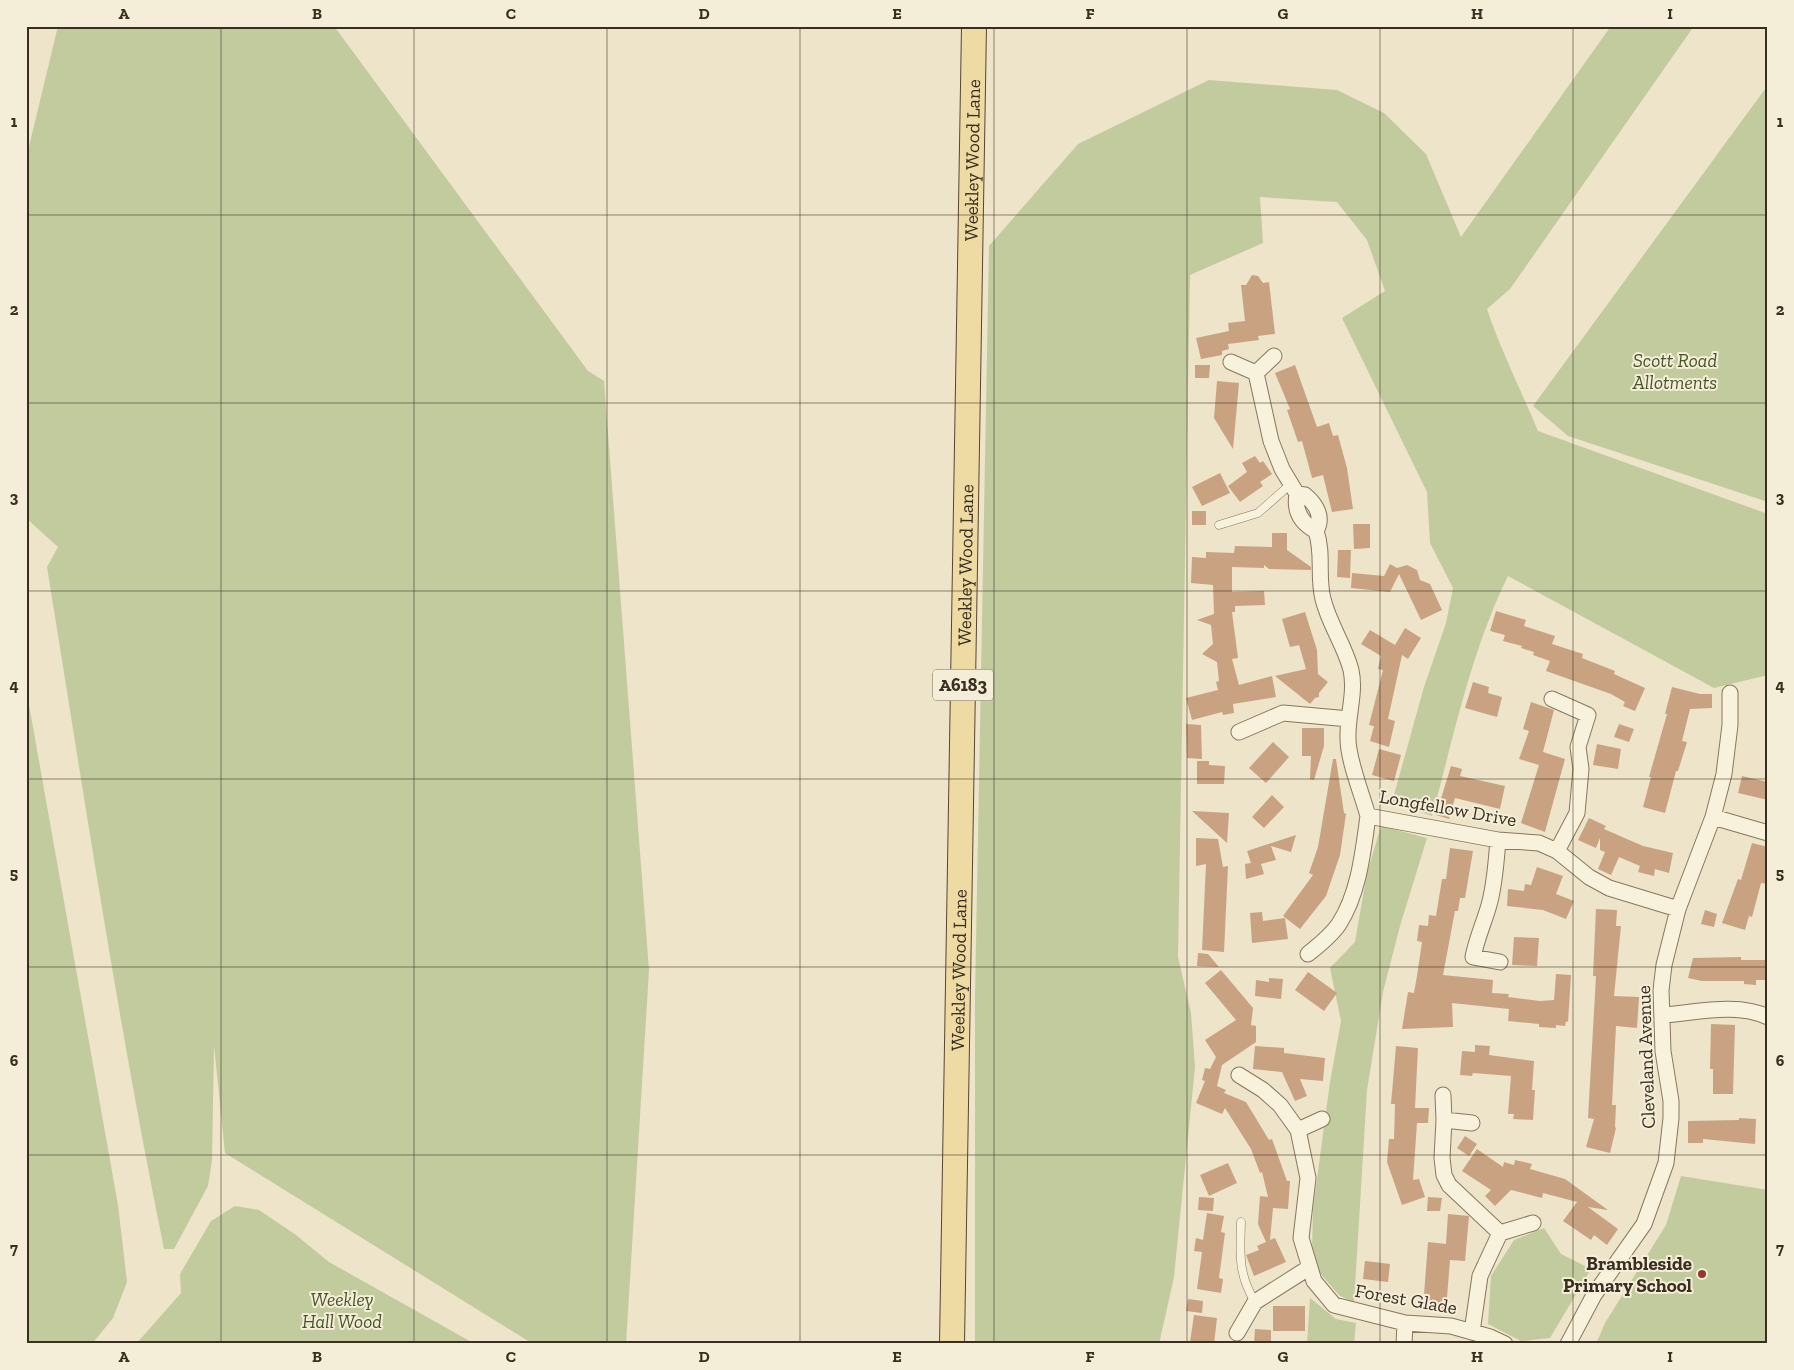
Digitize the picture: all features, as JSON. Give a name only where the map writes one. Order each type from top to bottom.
[{"type":"main road","name":"Weekley Wood Lane","points":[[952,1344],[974,26]]},
{"type":"street","points":[[1231,362],[1256,373],[1274,356]]},
{"type":"street","name":"Longfellow Drive","points":[[1256,373],[1272,441],[1282,469],[1294,488],[1305,495],[1316,507],[1320,519],[1316,531],[1321,557],[1322,598],[1351,670],[1348,755],[1355,770],[1368,816],[1498,840],[1539,843],[1557,851],[1589,877],[1609,888],[1678,910]]},
{"type":"street","name":"Cleveland Avenue","points":[[1568,1344],[1594,1295],[1644,1224],[1666,1163],[1671,1110],[1663,1051],[1661,990],[1664,964],[1678,910],[1712,817],[1724,774],[1730,726],[1730,693]]},
{"type":"street","points":[[1552,699],[1588,715],[1578,747],[1581,769],[1577,813],[1557,851]]},
{"type":"street","points":[[1239,732],[1283,713],[1349,719]]},
{"type":"street","points":[[1308,954],[1327,939],[1339,924],[1352,896],[1363,852],[1368,816]]},
{"type":"street","points":[[1712,817],[1768,833]]},
{"type":"street","points":[[1498,840],[1496,878],[1489,907],[1477,935],[1473,957],[1500,962]]},
{"type":"street","points":[[1662,1015],[1739,1009],[1756,1011],[1768,1017]]},
{"type":"street","name":"Forest Glade","points":[[1239,1075],[1263,1090],[1280,1105],[1298,1130],[1308,1178],[1301,1238],[1314,1281],[1334,1305],[1405,1323],[1451,1326],[1505,1344]]},
{"type":"street","points":[[1442,1095],[1444,1120],[1442,1158],[1444,1175],[1449,1186],[1500,1234]]},
{"type":"street","points":[[1298,1130],[1322,1119]]},
{"type":"street","points":[[1444,1120],[1472,1123]]},
{"type":"street","points":[[1472,1332],[1480,1276],[1500,1234],[1533,1223]]},
{"type":"street","points":[[1237,1333],[1255,1302],[1310,1268]]},
{"type":"street","points":[[1404,1344],[1405,1323]]},
{"type":"lane","points":[[1219,525],[1258,513],[1294,488]]},
{"type":"lane","points":[[1241,1222],[1240,1268],[1247,1289],[1255,1302]]},
{"type":"green space","points":[[58,26],[334,26],[588,371],[604,381],[649,970],[626,1344],[533,1344],[225,1153],[214,1045],[212,1160],[208,1186],[174,1249],[164,1249],[117,994],[47,567],[58,547],[26,518],[26,159]]},
{"type":"green space","points":[[1611,26],[1694,26],[1510,289],[1487,309],[1538,431],[1768,514],[1768,675],[1714,688],[1508,576],[1473,664],[1432,816],[1392,802],[1424,687],[1446,623],[1453,588],[1430,543],[1427,492],[1342,318],[1385,291],[1367,240],[1337,202],[1260,197],[1263,243],[1190,275],[1178,957],[1191,1013],[1195,1067],[1174,1277],[1159,1344],[975,1344],[975,997],[989,246],[1078,144],[1209,80],[1337,90],[1384,113],[1426,154],[1461,237]]},
{"type":"green space","name":"Scott Road Allotments","points":[[1768,85],[1768,502],[1568,436],[1533,406]]},
{"type":"green space","points":[[26,688],[118,1205],[127,1282],[113,1318],[92,1344],[26,1344]]},
{"type":"green space","points":[[1381,826],[1427,838],[1400,926],[1383,992],[1367,1090],[1354,1303],[1339,1295],[1319,1272],[1312,1249],[1313,1209],[1330,1082],[1341,1021],[1330,968],[1355,942],[1367,873]]},
{"type":"green space","name":"Brambleside Primary School","points":[[1681,1176],[1768,1190],[1768,1344],[1596,1344],[1605,1323],[1666,1225]]},
{"type":"green space","name":"Weekley Hall Wood","points":[[235,1206],[259,1210],[296,1235],[329,1262],[475,1344],[136,1344],[181,1293],[180,1274],[211,1221]]},
{"type":"green space","points":[[1544,1228],[1561,1254],[1591,1269],[1550,1338],[1521,1341],[1488,1324],[1491,1276],[1514,1240]]},
{"type":"green space","points":[[1310,1298],[1336,1319],[1356,1323],[1354,1344],[1307,1344]]},
{"type":"building","points":[[1252,275],[1258,276],[1263,283],[1269,282],[1275,334],[1258,336],[1259,340],[1228,344],[1229,349],[1222,351],[1222,355],[1201,359],[1196,338],[1229,331],[1228,323],[1245,321],[1241,285],[1246,285]]},
{"type":"building","points":[[1195,365],[1210,365],[1209,378],[1195,378]]},
{"type":"building","points":[[1295,365],[1317,427],[1329,423],[1333,436],[1338,435],[1347,468],[1353,509],[1332,512],[1323,475],[1312,478],[1302,441],[1298,442],[1287,410],[1290,409],[1275,373]]},
{"type":"building","points":[[1217,381],[1239,383],[1233,449],[1214,418]]},
{"type":"building","points":[[1255,456],[1260,463],[1263,461],[1272,474],[1260,482],[1263,486],[1240,502],[1228,486],[1247,472],[1242,463]]},
{"type":"building","points":[[1220,473],[1230,493],[1202,506],[1192,487]]},
{"type":"building","points":[[1192,511],[1206,511],[1206,525],[1192,525]]},
{"type":"building","points":[[1353,524],[1370,524],[1370,548],[1354,549]]},
{"type":"building","points":[[1272,533],[1287,533],[1287,550],[1311,567],[1311,570],[1269,569],[1264,565],[1264,568],[1232,567],[1232,592],[1264,591],[1265,605],[1235,606],[1235,612],[1232,612],[1238,658],[1232,659],[1239,685],[1272,676],[1276,697],[1233,704],[1234,713],[1223,715],[1222,712],[1192,720],[1186,698],[1218,690],[1216,682],[1219,681],[1217,662],[1202,654],[1213,644],[1211,625],[1197,620],[1214,614],[1213,585],[1191,583],[1192,557],[1206,558],[1206,552],[1234,553],[1235,546],[1272,547]]},
{"type":"building","points":[[1338,550],[1351,550],[1350,578],[1337,577]]},
{"type":"building","points":[[1390,564],[1397,568],[1407,565],[1417,570],[1420,580],[1430,584],[1442,610],[1421,620],[1399,574],[1390,592],[1351,588],[1352,573],[1384,576]]},
{"type":"building","points":[[1496,611],[1526,620],[1524,626],[1555,636],[1552,644],[1583,654],[1582,658],[1615,671],[1614,674],[1645,688],[1635,711],[1623,706],[1625,702],[1611,694],[1546,671],[1550,661],[1533,655],[1534,652],[1521,648],[1522,646],[1503,641],[1505,635],[1490,631]]},
{"type":"building","points":[[1305,612],[1317,650],[1318,674],[1328,682],[1319,693],[1319,697],[1315,698],[1310,704],[1275,676],[1306,669],[1299,645],[1290,647],[1282,619]]},
{"type":"building","points":[[1405,628],[1421,638],[1408,659],[1402,655],[1388,719],[1395,721],[1389,747],[1370,741],[1374,726],[1369,725],[1383,670],[1378,669],[1381,656],[1361,644],[1370,630],[1395,645]]},
{"type":"building","points":[[1473,682],[1489,687],[1488,693],[1502,697],[1497,717],[1465,708]]},
{"type":"building","points":[[1672,687],[1700,694],[1712,694],[1712,708],[1690,709],[1682,741],[1687,742],[1678,771],[1676,771],[1665,813],[1643,807]]},
{"type":"building","points":[[1531,702],[1554,710],[1543,752],[1565,759],[1545,832],[1521,823],[1539,765],[1519,759],[1529,731],[1523,729]]},
{"type":"building","points":[[1186,724],[1201,725],[1202,759],[1187,758]]},
{"type":"building","points":[[1619,724],[1634,729],[1629,742],[1614,737]]},
{"type":"building","points":[[1302,728],[1324,728],[1324,746],[1314,780],[1310,779],[1311,756],[1302,756]]},
{"type":"building","points":[[1273,742],[1289,757],[1266,783],[1249,768]]},
{"type":"building","points":[[1597,744],[1621,749],[1618,769],[1593,765]]},
{"type":"building","points":[[1379,749],[1401,755],[1394,781],[1372,775]]},
{"type":"building","points":[[1333,759],[1336,759],[1344,813],[1346,814],[1340,855],[1326,896],[1300,929],[1283,916],[1313,875],[1309,873],[1318,847]]},
{"type":"building","points":[[1197,761],[1209,761],[1209,765],[1225,766],[1224,784],[1197,784]]},
{"type":"building","points":[[1451,766],[1462,769],[1460,776],[1505,786],[1500,809],[1455,798],[1449,819],[1436,815]]},
{"type":"building","points":[[1742,776],[1768,782],[1768,800],[1738,793]]},
{"type":"building","points":[[1272,795],[1284,807],[1264,828],[1252,817]]},
{"type":"building","points":[[1192,811],[1229,813],[1227,843]]},
{"type":"building","points":[[1589,818],[1606,826],[1604,829],[1643,846],[1673,853],[1669,873],[1655,869],[1654,876],[1638,872],[1640,866],[1619,857],[1611,875],[1598,869],[1605,852],[1600,850],[1600,838],[1596,848],[1578,840]]},
{"type":"building","points":[[1296,835],[1291,852],[1271,846],[1276,860],[1261,864],[1264,874],[1246,879],[1245,864],[1251,863],[1247,851]]},
{"type":"building","points":[[1196,838],[1218,839],[1223,867],[1228,866],[1224,952],[1202,950],[1206,864],[1196,866]]},
{"type":"building","points":[[1752,843],[1768,847],[1768,884],[1761,883],[1752,917],[1749,916],[1745,930],[1722,923],[1738,879],[1741,880]]},
{"type":"building","points":[[1450,848],[1473,851],[1465,898],[1460,898],[1458,911],[1455,911],[1443,975],[1493,980],[1492,993],[1509,994],[1508,997],[1540,1001],[1554,1000],[1556,974],[1571,975],[1568,1022],[1566,1021],[1565,1026],[1556,1025],[1556,1028],[1539,1027],[1539,1024],[1508,1021],[1509,1009],[1452,1003],[1453,1027],[1402,1029],[1408,992],[1414,993],[1417,976],[1422,942],[1417,941],[1419,925],[1428,926],[1429,915],[1436,916],[1442,879],[1446,879]]},
{"type":"building","points":[[1537,867],[1563,876],[1556,894],[1574,901],[1566,919],[1543,910],[1507,906],[1508,889],[1524,891],[1525,884],[1531,885]]},
{"type":"building","points":[[1596,909],[1617,910],[1616,926],[1621,926],[1614,996],[1639,997],[1637,1028],[1616,1026],[1612,1105],[1616,1105],[1616,1128],[1610,1153],[1586,1147],[1594,1119],[1588,1118],[1596,976],[1593,976]]},
{"type":"building","points":[[1705,910],[1717,914],[1714,927],[1701,924]]},
{"type":"building","points":[[1262,912],[1263,921],[1285,918],[1288,939],[1252,943],[1250,913]]},
{"type":"building","points":[[1514,937],[1539,938],[1537,966],[1512,965]]},
{"type":"building","points":[[1198,953],[1208,954],[1219,967],[1197,966]]},
{"type":"building","points":[[1741,957],[1741,960],[1766,960],[1766,980],[1756,980],[1756,985],[1744,984],[1744,981],[1702,981],[1688,978],[1693,958]]},
{"type":"building","points":[[1221,970],[1253,1008],[1251,1025],[1256,1026],[1256,1042],[1222,1065],[1217,1086],[1226,1090],[1224,1093],[1246,1102],[1269,1140],[1272,1139],[1287,1181],[1290,1181],[1288,1209],[1273,1208],[1270,1240],[1275,1238],[1286,1262],[1254,1276],[1246,1255],[1259,1250],[1257,1246],[1266,1242],[1258,1224],[1260,1196],[1268,1197],[1262,1172],[1260,1173],[1251,1149],[1225,1108],[1222,1114],[1196,1103],[1205,1081],[1202,1080],[1205,1068],[1210,1069],[1216,1057],[1205,1040],[1236,1020],[1205,983]]},
{"type":"building","points":[[1308,972],[1337,993],[1324,1011],[1295,990]]},
{"type":"building","points":[[1269,978],[1283,979],[1281,999],[1255,996],[1256,980],[1269,982]]},
{"type":"building","points":[[1711,1024],[1735,1025],[1733,1094],[1713,1094],[1713,1069],[1710,1069]]},
{"type":"building","points":[[1475,1045],[1490,1046],[1489,1055],[1534,1061],[1532,1090],[1535,1090],[1533,1120],[1513,1119],[1514,1114],[1508,1114],[1511,1076],[1473,1073],[1472,1076],[1460,1075],[1462,1051],[1475,1052]]},
{"type":"building","points":[[1255,1046],[1284,1048],[1284,1053],[1325,1058],[1323,1081],[1300,1079],[1307,1096],[1295,1101],[1282,1072],[1253,1069]]},
{"type":"building","points":[[1396,1046],[1418,1048],[1415,1108],[1429,1108],[1428,1123],[1417,1123],[1413,1180],[1419,1179],[1425,1197],[1402,1205],[1387,1162],[1389,1139],[1394,1139],[1395,1104],[1391,1104]]},
{"type":"building","points":[[1739,1118],[1756,1119],[1755,1144],[1703,1139],[1703,1143],[1688,1143],[1688,1121],[1739,1120]]},
{"type":"building","points":[[1465,1136],[1477,1144],[1469,1156],[1457,1148]]},
{"type":"building","points":[[1477,1149],[1503,1167],[1504,1162],[1514,1165],[1515,1160],[1532,1164],[1530,1169],[1565,1179],[1608,1210],[1588,1207],[1618,1229],[1607,1245],[1594,1235],[1591,1240],[1563,1221],[1577,1202],[1543,1193],[1542,1198],[1511,1190],[1495,1206],[1485,1196],[1491,1190],[1462,1171]]},
{"type":"building","points":[[1228,1163],[1237,1183],[1209,1196],[1200,1175]]},
{"type":"building","points":[[1199,1197],[1214,1198],[1213,1211],[1198,1210]]},
{"type":"building","points":[[1428,1197],[1442,1198],[1440,1211],[1427,1211]]},
{"type":"building","points":[[1207,1213],[1224,1216],[1221,1232],[1225,1233],[1219,1278],[1223,1279],[1221,1293],[1197,1289],[1202,1252],[1194,1251],[1196,1238],[1203,1240]]},
{"type":"building","points":[[1448,1214],[1469,1216],[1465,1261],[1450,1260],[1446,1310],[1423,1308],[1428,1242],[1446,1244]]},
{"type":"building","points":[[1365,1261],[1390,1264],[1388,1282],[1363,1279]]},
{"type":"building","points":[[1188,1299],[1203,1301],[1202,1313],[1186,1311]]},
{"type":"building","points":[[1273,1306],[1305,1306],[1305,1331],[1273,1331]]},
{"type":"building","points":[[1194,1315],[1217,1318],[1214,1344],[1190,1342]]},
{"type":"building","points":[[1255,1329],[1271,1330],[1271,1344],[1254,1344]]},
{"type":"place","name":"Brambleside Primary School","points":[[1702,1274]]}]
